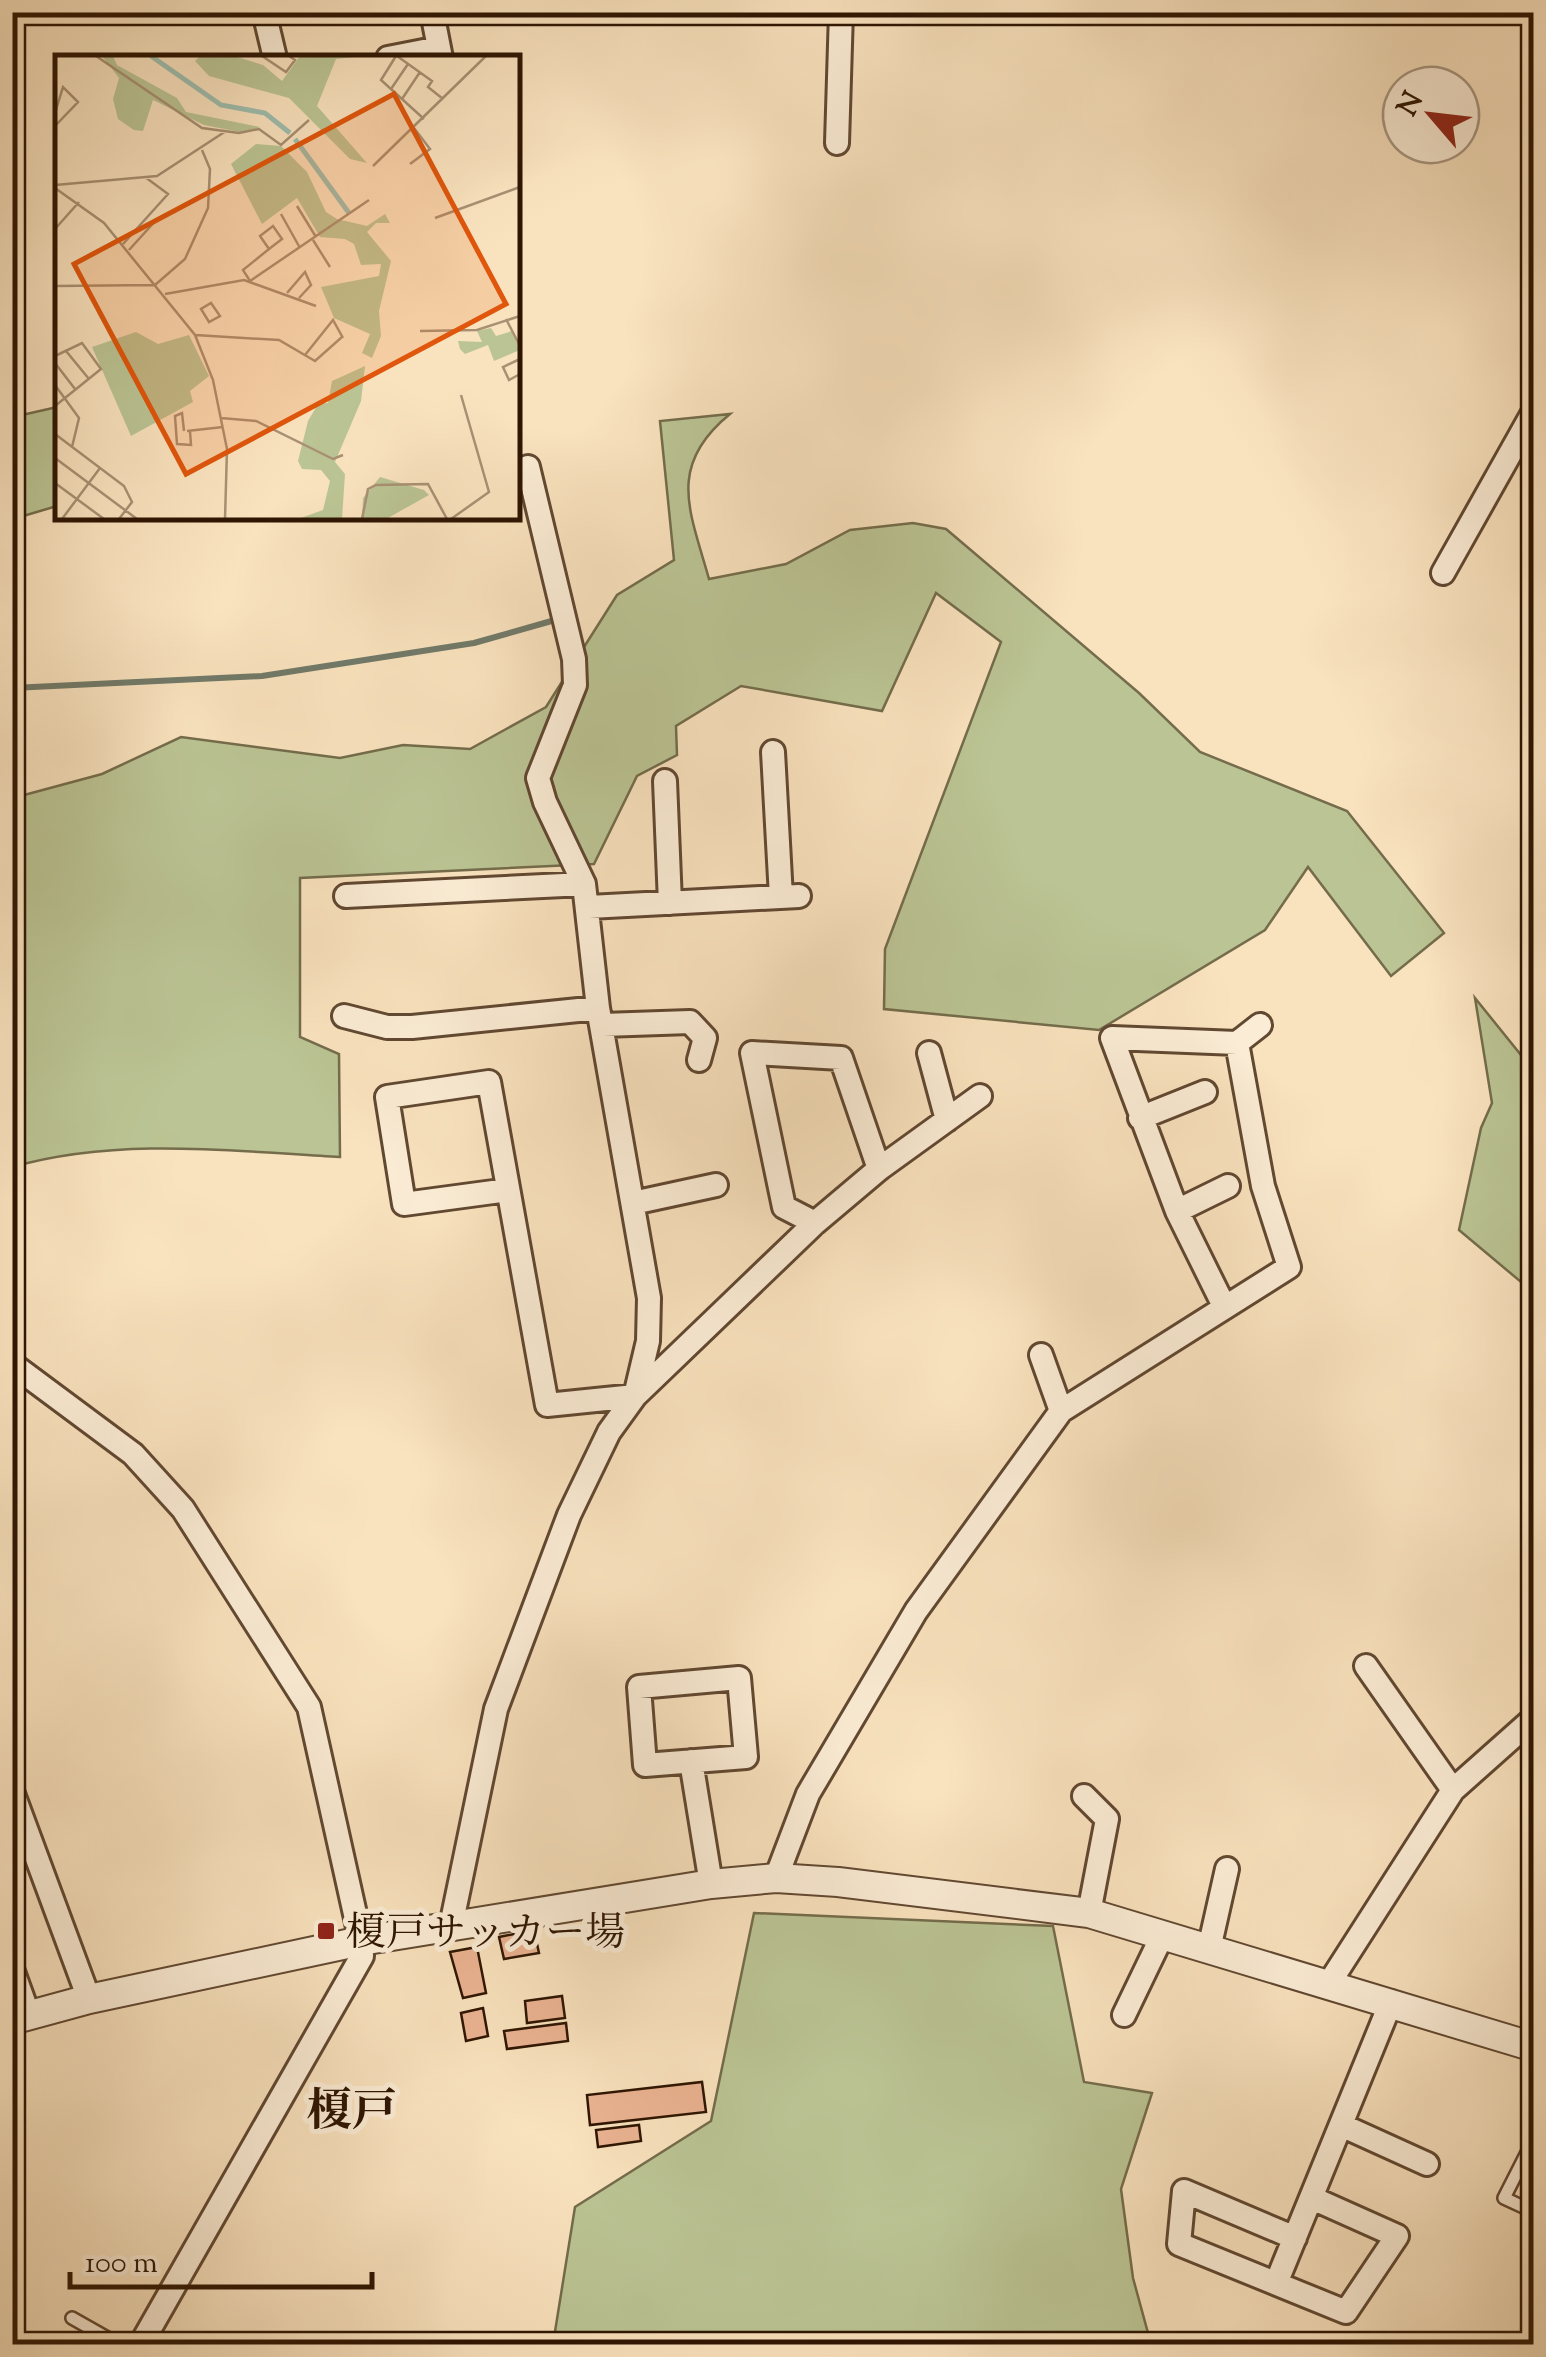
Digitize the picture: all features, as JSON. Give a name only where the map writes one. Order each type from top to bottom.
[{"type":"street","points":[[264,12],[274,55]]},
{"type":"street","points":[[432,12],[440,53]]},
{"type":"street","points":[[837,143],[841,12]]},
{"type":"street","points":[[1443,573],[1534,411]]},
{"type":"street","points":[[528,467],[574,659],[574,684],[538,778],[586,896],[601,1017],[649,1298],[648,1341],[636,1396]]},
{"type":"street","points":[[346,896],[586,896],[670,903],[790,896],[773,752]]},
{"type":"street","points":[[665,781],[670,903]]},
{"type":"street","points":[[344,1016],[387,1027],[601,1017],[690,1022],[704,1038],[698,1060]]},
{"type":"street","points":[[1224,1306],[1177,1211],[1112,1038],[1237,1043],[1260,1025]]},
{"type":"street","points":[[776,1878],[808,1794],[916,1611],[1060,1411],[1289,1267],[1262,1186],[1237,1043]]},
{"type":"street","points":[[928,1053],[947,1120]]},
{"type":"street","points":[[815,1223],[784,1207],[752,1054],[841,1058],[879,1169]]},
{"type":"street","points":[[508,1190],[404,1204],[387,1098],[489,1082],[547,1405],[636,1396]]},
{"type":"street","points":[[1140,1118],[1204,1092]]},
{"type":"street","points":[[452,1926],[496,1708],[569,1516],[609,1432],[636,1396],[815,1223],[879,1169],[980,1096]]},
{"type":"street","points":[[633,1203],[716,1185]]},
{"type":"street","points":[[1177,1211],[1228,1186]]},
{"type":"street","points":[[1041,1355],[1060,1411]]},
{"type":"street","points":[[12,1364],[132,1454],[183,1509],[309,1707],[362,1941],[362,1956],[145,2343]]},
{"type":"street","points":[[1366,1666],[1453,1790]]},
{"type":"street","points":[[740,1678],[746,1756],[691,1761],[645,1765],[639,1687],[740,1678]]},
{"type":"street","points":[[1328,1985],[1453,1790],[1534,1718]]},
{"type":"street","points":[[691,1761],[710,1884]]},
{"type":"street","points":[[12,1791],[89,1999]]},
{"type":"street","points":[[1084,1796],[1107,1820],[1089,1914]]},
{"type":"street","points":[[1209,1949],[1227,1869]]},
{"type":"street","points":[[12,1970],[21,2018],[89,1999],[362,1941],[710,1884],[776,1878],[838,1882],[1089,1914],[1534,2048]]},
{"type":"street","points":[[1124,2015],[1162,1934]]},
{"type":"street","points":[[1277,2281],[1391,2002]]},
{"type":"street","points":[[1341,2125],[1427,2164]]},
{"type":"street","points":[[1295,2238],[1184,2191],[1178,2244],[1346,2312],[1397,2236],[1312,2198]]},
{"type":"lane","points":[[1534,2139],[1504,2198],[1534,2212]]},
{"type":"lane","points":[[72,2318],[118,2344]]},
{"type":"green space","points":[[55,407],[55,507],[13,519],[13,417]]},
{"type":"green space","points":[[730,414],[710,433],[690,471],[690,511],[709,579],[786,564],[850,530],[913,523],[946,529],[1139,693],[1200,752],[1347,811],[1444,933],[1391,976],[1308,867],[1265,930],[1099,1030],[884,1009],[885,949],[1001,642],[936,593],[882,711],[741,686],[676,726],[677,755],[637,776],[594,864],[300,878],[300,1037],[339,1054],[340,1157],[134,1149],[93,1152],[13,1167],[13,798],[102,774],[181,737],[340,758],[403,745],[470,749],[546,707],[617,595],[674,560],[660,421]]},
{"type":"green space","points":[[1475,998],[1533,1070],[1533,1292],[1459,1230],[1481,1128],[1492,1103]]},
{"type":"green space","points":[[754,1913],[1053,1926],[1084,2082],[1152,2093],[1121,2189],[1133,2278],[1151,2344],[553,2344],[575,2207],[711,2121]]},
{"type":"building","points":[[534,1930],[539,1953],[504,1959],[499,1937]]},
{"type":"building","points":[[477,1947],[486,1993],[463,1998],[450,1952]]},
{"type":"building","points":[[562,1996],[565,2018],[527,2023],[525,2001]]},
{"type":"building","points":[[483,2008],[488,2036],[466,2041],[461,2013]]},
{"type":"building","points":[[566,2023],[568,2041],[507,2049],[504,2031]]},
{"type":"building","points":[[702,2082],[706,2112],[590,2125],[587,2095]]},
{"type":"building","points":[[639,2125],[641,2141],[598,2147],[596,2130]]},
{"type":"waterway","points":[[12,688],[262,676],[474,643],[555,620]]},
{"type":"place","name":"榎戸サッカー場","points":[[326,1931]]},
{"type":"district","name":"榎戸","points":[[352,2109]]}]
